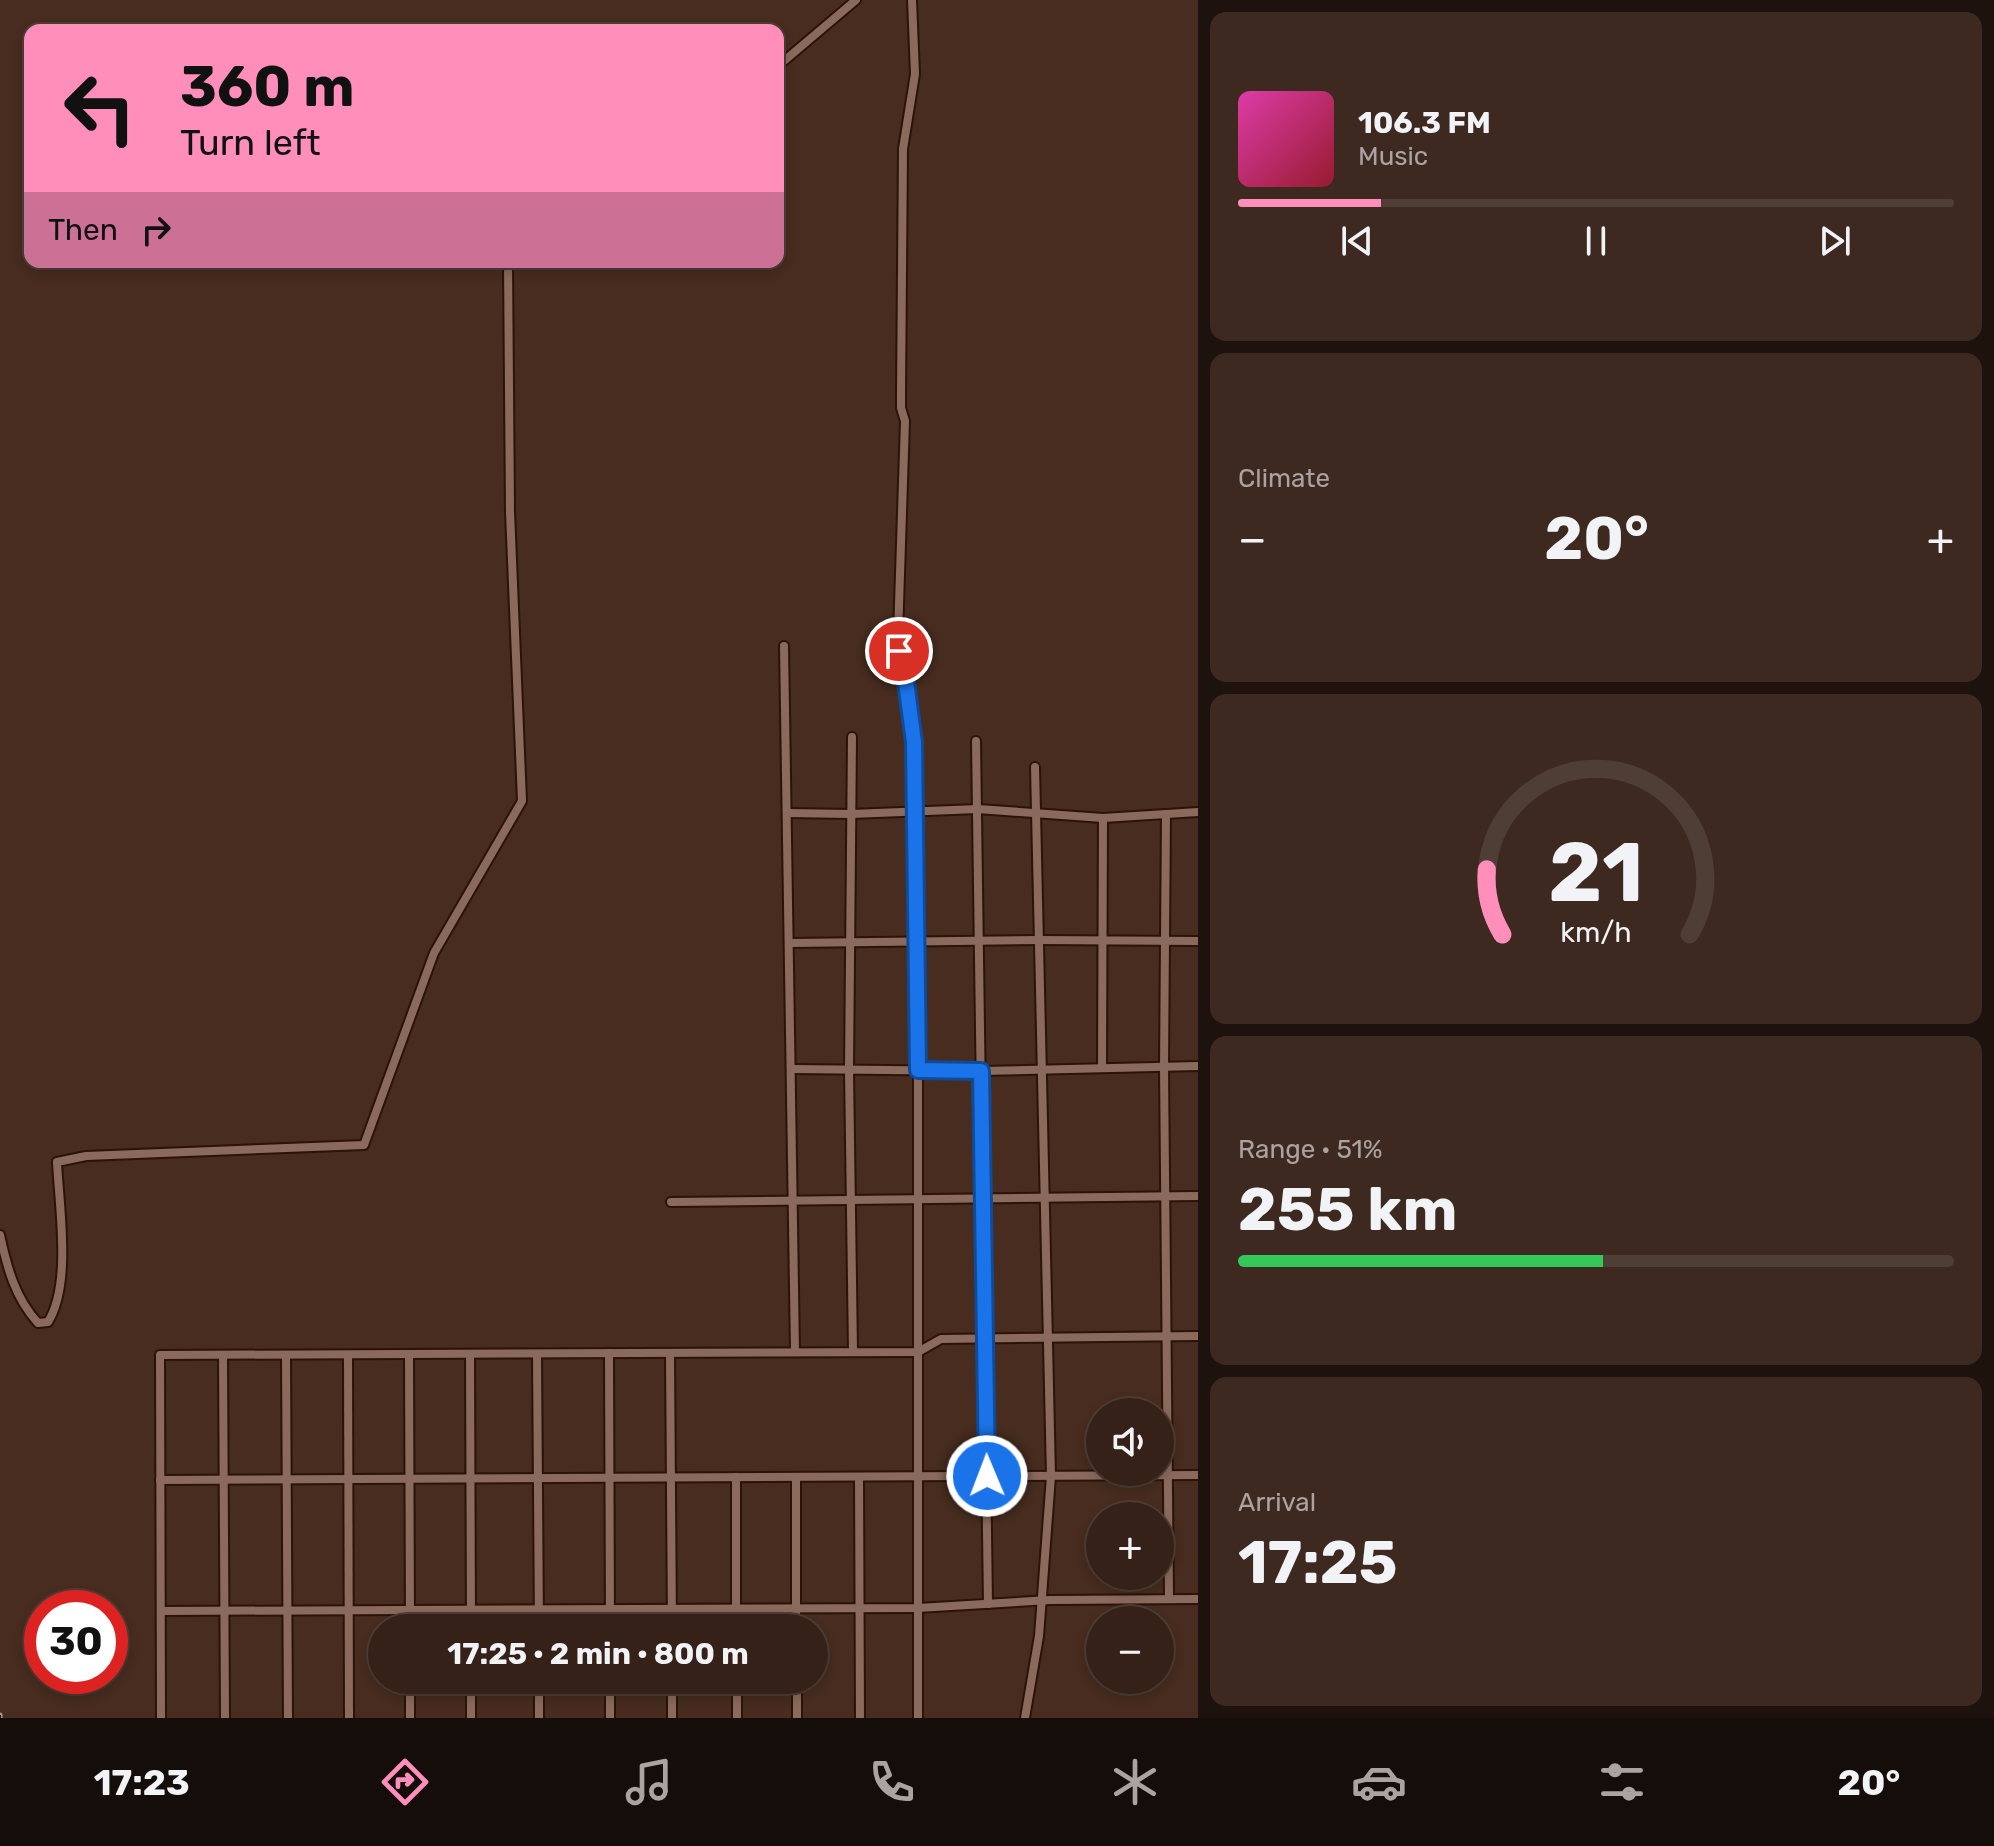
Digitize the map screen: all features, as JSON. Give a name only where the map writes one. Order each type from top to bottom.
[{"type":"street","points":[[784,61],[856,0]]},
{"type":"street","points":[[912,0],[915,74],[903,149],[901,408],[905,421],[898,635],[900,667],[906,682],[914,742],[916,812],[918,1718]]},
{"type":"street","points":[[0,1235],[7,1269],[26,1310],[38,1323],[48,1322],[57,1302],[61,1256],[57,1162],[86,1156],[364,1145],[434,953],[522,801],[510,512],[508,268]]},
{"type":"street","points":[[784,646],[795,1352]]},
{"type":"street","points":[[852,737],[849,1070],[853,1352]]},
{"type":"street","points":[[976,741],[988,1604]]},
{"type":"street","points":[[1025,1718],[1039,1636],[1051,1476],[1035,767]]},
{"type":"street","points":[[787,813],[978,809],[1103,818],[1198,812]]},
{"type":"street","points":[[1166,814],[1164,1067],[1168,1398]]},
{"type":"street","points":[[1102,1067],[1103,818]]},
{"type":"street","points":[[790,943],[1198,941]]},
{"type":"street","points":[[792,1069],[981,1071],[1198,1066]]},
{"type":"street","points":[[671,1202],[1198,1196]]},
{"type":"street","points":[[161,1718],[160,1355],[918,1352],[941,1339],[1198,1336]]},
{"type":"street","points":[[609,1353],[610,1614]]},
{"type":"street","points":[[670,1353],[671,1614]]},
{"type":"street","points":[[409,1354],[410,1614]]},
{"type":"street","points":[[470,1354],[471,1614]]},
{"type":"street","points":[[537,1354],[539,1614]]},
{"type":"street","points":[[223,1355],[225,1718]]},
{"type":"street","points":[[286,1355],[288,1718]]},
{"type":"street","points":[[348,1355],[349,1718]]},
{"type":"street","points":[[1174,1475],[1198,1475]]},
{"type":"street","points":[[160,1480],[1086,1476]]},
{"type":"street","points":[[736,1477],[736,1614]]},
{"type":"street","points":[[796,1477],[796,1614]]},
{"type":"street","points":[[859,1477],[860,1718]]},
{"type":"street","points":[[1167,1486],[1169,1599]]},
{"type":"street","points":[[161,1611],[918,1608],[1041,1601],[1198,1599]]},
{"type":"street","points":[[410,1694],[410,1718]]},
{"type":"street","points":[[471,1694],[471,1718]]},
{"type":"street","points":[[539,1694],[539,1718]]},
{"type":"street","points":[[610,1694],[610,1718]]},
{"type":"street","points":[[672,1694],[672,1718]]},
{"type":"street","points":[[737,1694],[737,1718]]},
{"type":"street","points":[[797,1694],[797,1718]]},
{"type":"route","points":[[899,651],[914,742],[918,859],[918,1070],[981,1071],[987,1476]]}]
